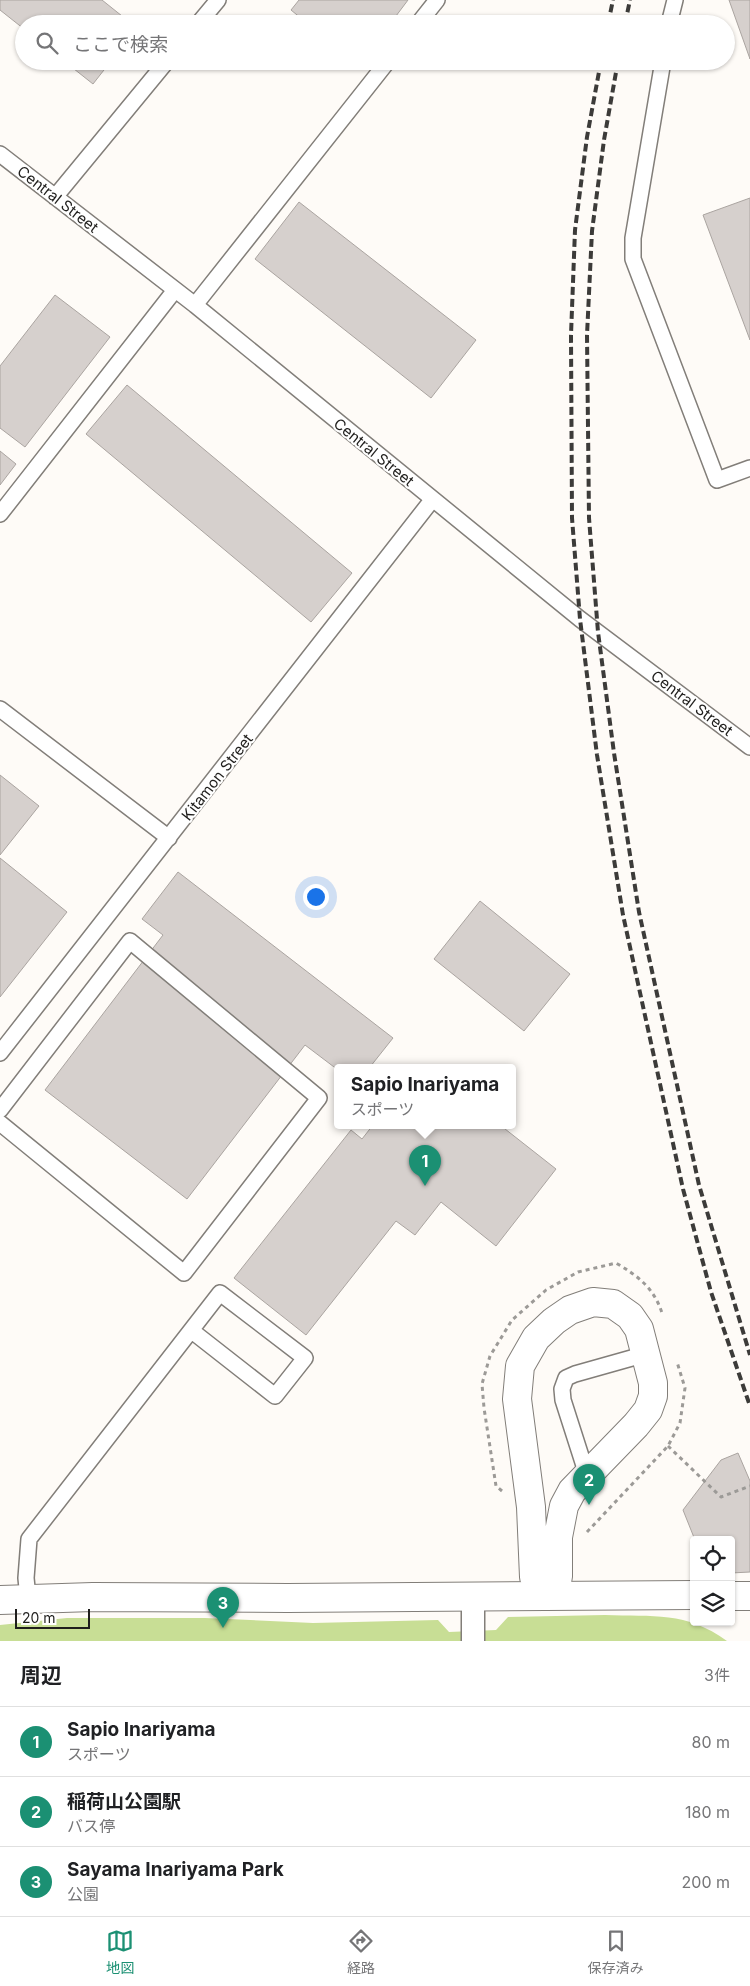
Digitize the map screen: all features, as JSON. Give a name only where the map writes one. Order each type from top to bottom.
[{"type":"street","points":[[593,1302],[613,1304],[630,1316],[639,1330],[653,1383],[653,1396],[648,1410],[636,1424],[572,1490],[564,1506],[558,1537],[558,1577],[544,1595],[534,1577],[531,1507],[517,1399],[520,1366],[536,1338],[554,1321],[570,1310],[593,1302]]},
{"type":"street","points":[[0,1600],[28,1598],[690,1595]]},
{"type":"street","points":[[473,1596],[473,1641]]},
{"type":"lane","points":[[206,15],[218,0]]},
{"type":"lane","points":[[425,15],[437,0]]},
{"type":"lane","points":[[672,15],[675,0]]},
{"type":"lane","points":[[55,197],[160,70]]},
{"type":"lane","points":[[195,305],[381,70]]},
{"type":"lane","points":[[661,70],[633,238],[633,259],[717,480],[750,468]]},
{"type":"lane","name":"Central Street","points":[[0,154],[195,305],[580,619],[750,747]]},
{"type":"lane","points":[[0,514],[175,290]]},
{"type":"lane","name":"Kitamon Street","points":[[0,1053],[432,500]]},
{"type":"lane","points":[[0,709],[169,838]]},
{"type":"lane","points":[[0,1110],[130,941],[319,1098],[184,1273],[0,1123]]},
{"type":"lane","points":[[28,1598],[26,1578],[29,1539],[220,1293],[305,1358],[275,1396],[192,1331]]},
{"type":"lane","points":[[586,1475],[563,1400],[562,1389],[566,1378],[646,1354]]},
{"type":"path","points":[[668,1446],[721,1497],[750,1486]]},
{"type":"green space","points":[[605,1615],[669,1617],[690,1622],[690,1626],[700,1626],[712,1631],[727,1641],[0,1641],[0,1625],[67,1618],[205,1618],[313,1623],[438,1620],[449,1632],[496,1630],[508,1617]]},
{"type":"building","points":[[0,0],[102,0],[121,15],[15,15],[15,22],[0,10]]},
{"type":"building","points":[[299,0],[408,0],[397,15],[297,15],[291,10]]},
{"type":"building","points":[[729,0],[750,0],[750,59],[735,15]]},
{"type":"building","points":[[75,70],[104,70],[93,84]]},
{"type":"building","points":[[750,198],[750,340],[703,215]]},
{"type":"building","points":[[299,202],[476,340],[431,398],[255,259]]},
{"type":"building","points":[[55,295],[110,337],[25,447],[0,428],[0,366]]},
{"type":"building","points":[[127,385],[352,573],[311,622],[86,434]]},
{"type":"building","points":[[0,451],[16,464],[0,485]]},
{"type":"building","points":[[0,775],[39,806],[0,855]]},
{"type":"building","points":[[0,858],[67,912],[0,997]]},
{"type":"building","points":[[178,872],[393,1038],[372,1064],[334,1064],[334,1067],[305,1045],[187,1199],[45,1090],[163,935],[142,919]]},
{"type":"building","points":[[480,901],[570,974],[524,1031],[434,959]]},
{"type":"building","points":[[370,1129],[505,1129],[556,1169],[496,1246],[441,1202],[415,1235],[396,1221],[306,1335],[234,1278],[351,1130],[362,1139]]},
{"type":"building","points":[[738,1453],[750,1481],[750,1572],[735,1573],[735,1536],[693,1536],[683,1510],[721,1460]]},
{"type":"railway","points":[[610,15],[613,0]]},
{"type":"railway","points":[[627,15],[630,0]]},
{"type":"railway","points":[[599,70],[587,137],[575,230],[571,335],[572,518],[580,619],[597,755],[623,915],[683,1189],[711,1292],[750,1406]]},
{"type":"railway","points":[[616,70],[604,140],[592,231],[587,335],[589,518],[598,632],[614,753],[639,912],[699,1185],[750,1355]]},
{"type":"place","name":"Sapio Inariyama","points":[[425,1186]]},
{"type":"place","name":"稲荷山公園駅","points":[[589,1505]]},
{"type":"place","name":"Sayama Inariyama Park","points":[[223,1628]]}]
